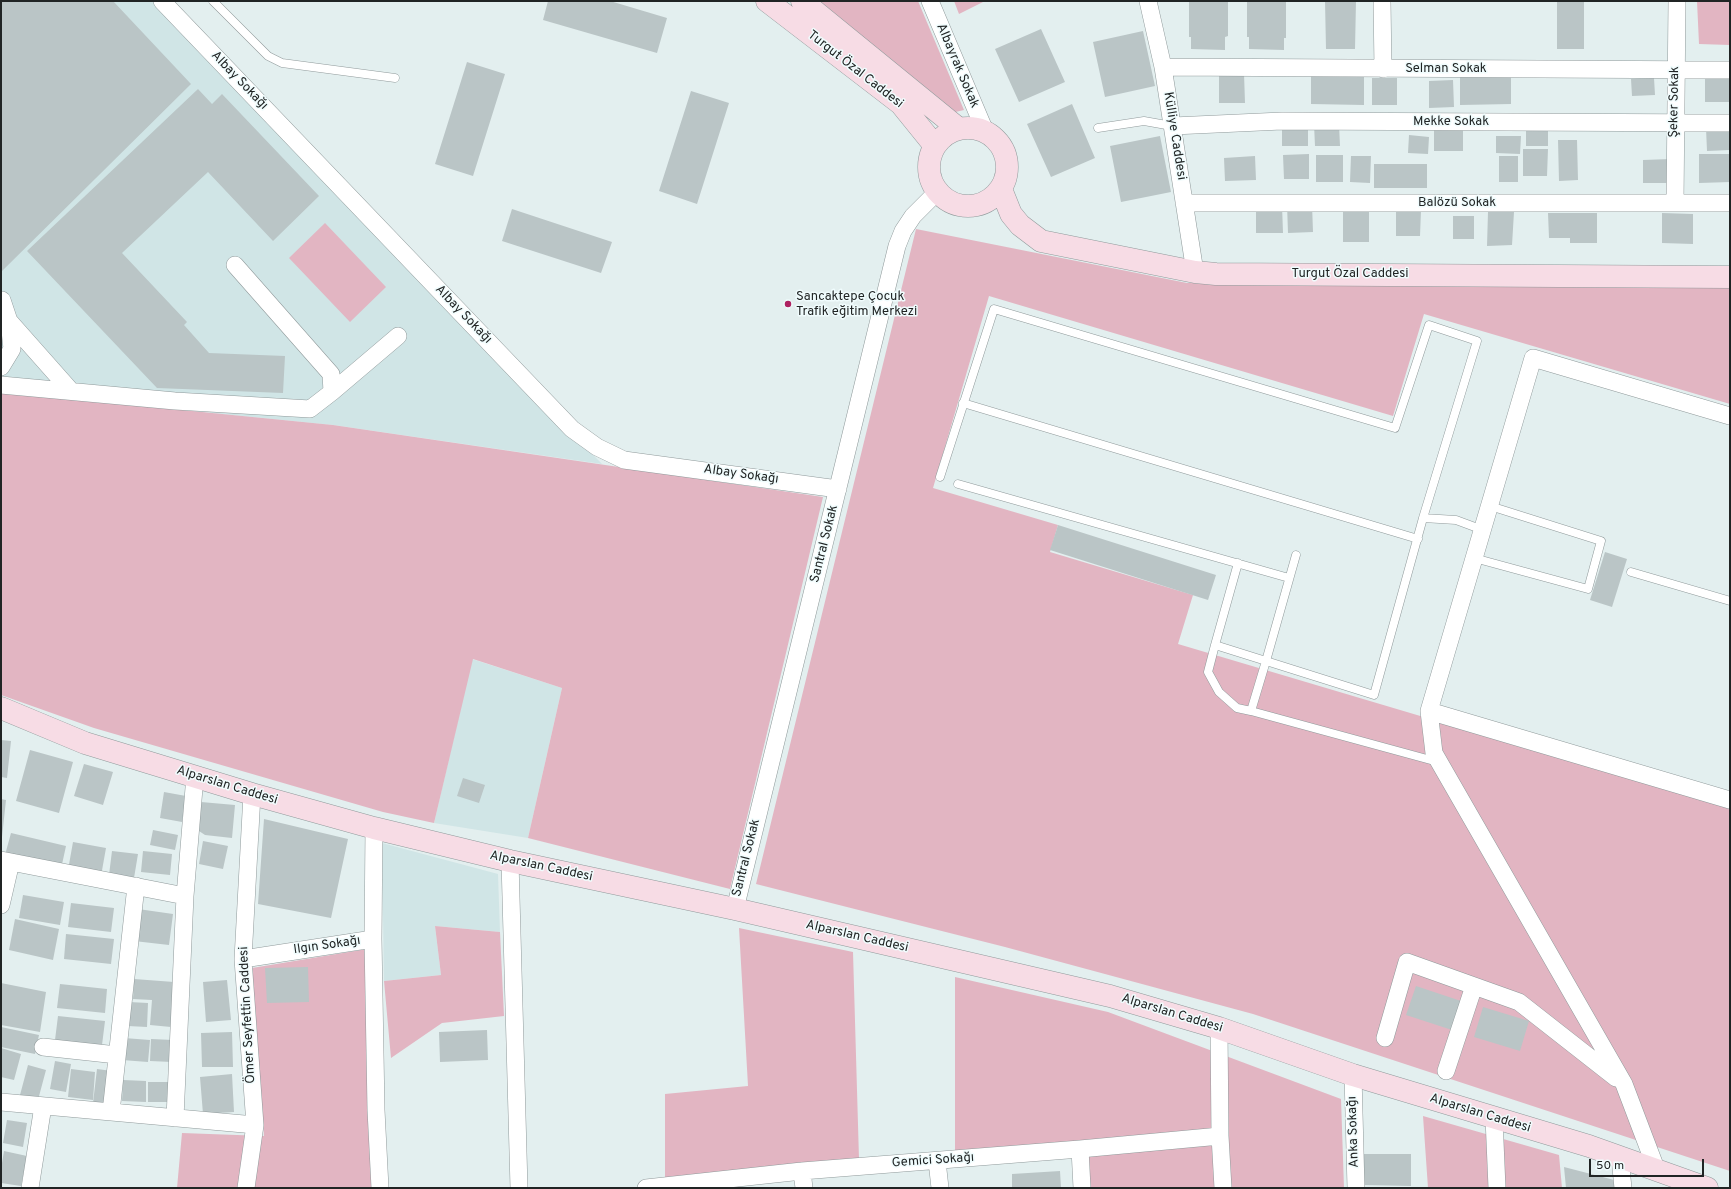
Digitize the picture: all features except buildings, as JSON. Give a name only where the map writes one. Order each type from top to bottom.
[{"type":"street","name":"Albay Sokağı","points":[[162,1],[572,429],[597,447],[624,460],[838,489]]},
{"type":"street","name":"Turgut Özal Caddesi","points":[[768,1],[901,104],[935,146]]},
{"type":"street","name":"Turgut Özal Caddesi","points":[[802,1],[959,129]]},
{"type":"street","name":"Albayrak Sokak","points":[[930,1],[985,131]]},
{"type":"street","name":"Külliye Caddesi","points":[[1148,1],[1163,67],[1195,272]]},
{"type":"street","points":[[1382,1],[1383,69]]},
{"type":"street","name":"Şeker Sokak","points":[[1675,203],[1677,1]]},
{"type":"street","name":"Selman Sokak","points":[[1163,67],[1730,70]]},
{"type":"street","name":"Mekke Sokak","points":[[1173,126],[1282,121],[1730,124]]},
{"type":"street","points":[[972,128],[985,131],[996,139],[1004,150],[1006,156],[1006,176],[1001,188],[992,198],[980,204],[967,206],[944,198],[930,177],[929,165],[935,146],[947,134],[959,129],[972,128]]},
{"type":"street","name":"Turgut Özal Caddesi","points":[[1001,188],[1011,214],[1020,224],[1041,241],[1195,272],[1224,274],[1730,277]]},
{"type":"street","name":"Santral Sokak","points":[[735,909],[897,246],[903,231],[913,216],[938,191]]},
{"type":"street","name":"Balözü Sokak","points":[[1184,203],[1730,203]]},
{"type":"street","points":[[235,265],[332,374],[332,392]]},
{"type":"street","points":[[1,367],[12,349],[9,321],[2,300]]},
{"type":"street","points":[[9,321],[71,391]]},
{"type":"street","points":[[1,385],[175,401],[310,409],[398,336]]},
{"type":"street","points":[[1657,1171],[1624,1084],[1434,753],[1429,711],[1533,358],[1730,416]]},
{"type":"street","name":"Alparslan Caddesi","points":[[1,708],[86,743],[252,794],[374,828],[510,861],[735,909],[1110,996],[1219,1028],[1353,1075],[1589,1146],[1707,1188]]},
{"type":"street","points":[[1429,711],[1730,800]]},
{"type":"street","points":[[175,1118],[185,896],[195,776]]},
{"type":"street","name":"Ömer Seyfettin Caddesi","points":[[246,1188],[255,1125],[243,959],[252,794]]},
{"type":"street","name":"Ilgın Sokağı","points":[[243,959],[373,940],[374,828]]},
{"type":"street","points":[[1,905],[6,861],[185,896]]},
{"type":"street","points":[[510,861],[519,1188]]},
{"type":"street","points":[[111,1112],[136,886]]},
{"type":"street","points":[[373,940],[376,1110],[380,1188]]},
{"type":"street","points":[[1384,1038],[1407,962],[1519,1002],[1624,1084]]},
{"type":"street","points":[[1446,1071],[1474,986]]},
{"type":"street","points":[[1219,1028],[1220,1136],[1223,1188]]},
{"type":"street","points":[[43,1047],[117,1055]]},
{"type":"street","name":"Anka Sokağı","points":[[1353,1075],[1356,1188]]},
{"type":"street","points":[[1,1102],[255,1125]]},
{"type":"street","points":[[30,1188],[43,1106]]},
{"type":"street","points":[[1494,1118],[1497,1188]]},
{"type":"street","name":"Gemici Sokağı","points":[[646,1188],[802,1170],[937,1161],[1220,1136]]},
{"type":"street","points":[[1080,1149],[1082,1188]]},
{"type":"street","points":[[1620,1158],[1623,1188]]},
{"type":"street","points":[[937,1161],[940,1188]]},
{"type":"street","points":[[802,1170],[804,1188]]},
{"type":"lane","points":[[213,1],[268,56],[282,63],[395,78]]},
{"type":"lane","points":[[1098,128],[1144,121],[1173,126]]},
{"type":"lane","points":[[940,477],[994,309],[1395,428],[1429,325],[1477,341],[1424,518],[1374,695],[1215,645]]},
{"type":"lane","points":[[964,403],[1418,539]]},
{"type":"lane","points":[[958,484],[1289,578]]},
{"type":"lane","points":[[1474,558],[1588,589],[1601,541],[1490,506]]},
{"type":"lane","points":[[1424,518],[1456,520],[1483,530]]},
{"type":"lane","points":[[1252,711],[1296,555]]},
{"type":"lane","points":[[1238,564],[1208,672],[1219,692],[1237,708],[1439,762]]},
{"type":"lane","points":[[1631,572],[1730,601]]},
{"type":"shaded area","points":[[1,1],[152,1],[602,464],[333,425],[1,392]]},
{"type":"shaded area","points":[[813,1],[918,1],[964,110],[947,114]]},
{"type":"shaded area","points":[[954,1],[985,1],[959,14]]},
{"type":"shaded area","points":[[1697,1],[1730,1],[1730,45],[1699,44]]},
{"type":"shaded area","points":[[325,223],[386,287],[350,322],[289,258]]},
{"type":"shaded area","points":[[916,229],[1187,283],[1730,287],[1730,404],[1424,314],[1393,416],[989,296],[933,488],[1058,525],[1050,552],[1193,595],[1178,644],[1730,808],[1730,1171],[1253,1014],[1005,947],[756,884]]},
{"type":"shaded area","points":[[1,392],[333,425],[823,497],[730,889],[528,838],[562,688],[473,659],[434,823],[383,812],[94,728],[1,695]]},
{"type":"shaded area","points":[[472,659],[562,688],[528,838],[434,823]]},
{"type":"shaded area","points":[[382,843],[498,874],[500,932],[435,926],[441,975],[384,981]]},
{"type":"shaded area","points":[[435,926],[500,932],[504,1016],[442,1023],[391,1058],[384,981],[441,975]]},
{"type":"shaded area","points":[[739,928],[853,952],[859,1159],[665,1178],[665,1094],[748,1086]]},
{"type":"shaded area","points":[[367,949],[377,1188],[177,1188],[182,1133],[264,1136],[252,968]]},
{"type":"shaded area","points":[[955,977],[1108,1012],[1341,1099],[1344,1188],[1088,1188],[1085,1142],[955,1154]]},
{"type":"shaded area","points":[[1423,1116],[1559,1155],[1562,1188],[1428,1188]]},
{"type":"place","name":"Sancaktepe Çocuk Trafik eğitim Merkezi","points":[[788,304]]}]
